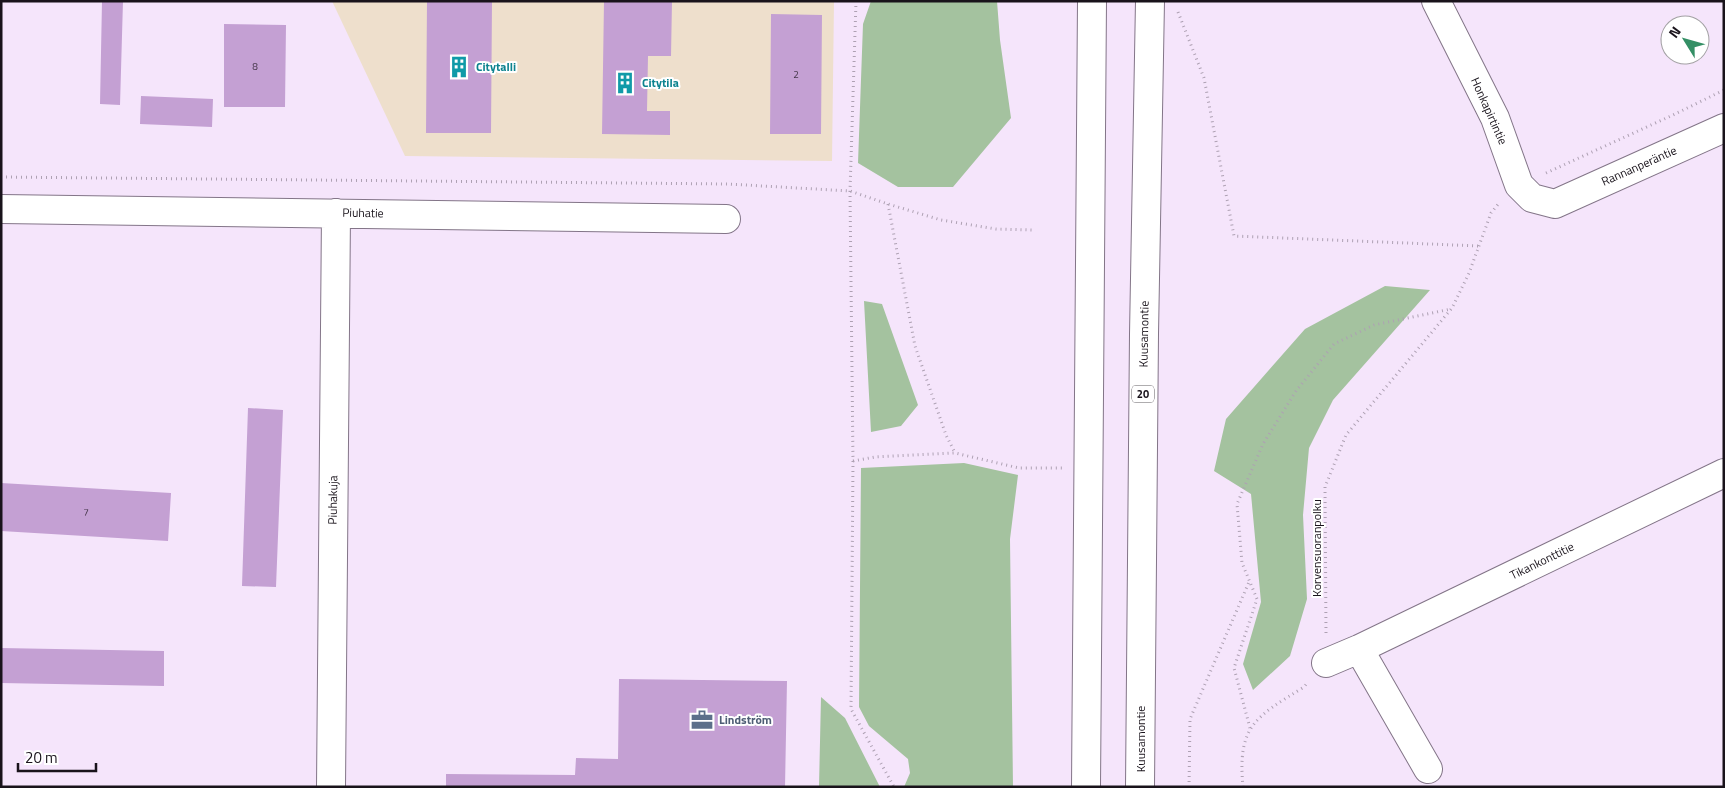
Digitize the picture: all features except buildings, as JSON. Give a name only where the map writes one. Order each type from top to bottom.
[{"type":"main road","points":[[1085,1],[1091,79]]},
{"type":"main road","points":[[1086,787],[1092,1]]},
{"type":"main road","name":"Kuusamontie","points":[[1140,787],[1144,334],[1150,1]]},
{"type":"main road","name":"Honkapirtintie","points":[[1436,1],[1495,118],[1519,185]]},
{"type":"main road","name":"Rannanperäntie","points":[[1519,185],[1532,198],[1555,204],[1724,128]]},
{"type":"main road","name":"Piuhatie","points":[[1,209],[726,220]]},
{"type":"main road","name":"Piuhakuja","points":[[331,787],[336,213]]},
{"type":"main road","name":"Tikankonttitie","points":[[1326,662],[1359,649],[1724,473]]},
{"type":"main road","points":[[1359,649],[1428,769]]},
{"type":"path","points":[[856,1],[850,190],[853,461],[851,709],[894,787]]},
{"type":"path","points":[[1178,12],[1204,78],[1234,236],[1479,246]]},
{"type":"path","name":"Korvensuoranpolku","points":[[1326,662],[1325,487],[1346,435],[1452,308],[1469,273],[1491,213],[1505,195],[1519,185],[1724,90]]},
{"type":"path","points":[[888,204],[915,346],[946,435],[955,453]]},
{"type":"path","points":[[1250,728],[1234,668],[1257,599],[1242,563],[1237,504],[1263,444],[1296,391],[1334,344],[1374,325],[1452,308]]},
{"type":"path","points":[[853,461],[875,457],[955,453],[1020,468],[1088,469]]},
{"type":"path","points":[[1189,787],[1190,719],[1250,582]]},
{"type":"path","points":[[1243,787],[1242,750],[1250,728],[1263,713],[1304,687],[1326,662]]},
{"type":"shaded area","points":[[332,1],[834,1],[832,161],[405,156]]},
{"type":"green space","points":[[871,1],[997,1],[1000,40],[1011,118],[953,187],[898,187],[858,163],[863,24]]},
{"type":"green space","points":[[1385,286],[1430,290],[1333,400],[1309,448],[1303,515],[1307,599],[1290,656],[1253,690],[1243,664],[1261,602],[1251,494],[1214,471],[1226,419],[1305,329]]},
{"type":"green space","points":[[864,301],[882,304],[918,405],[901,426],[871,432]]},
{"type":"green space","points":[[964,463],[1018,475],[1010,539],[1013,787],[904,787],[910,773],[908,759],[869,726],[859,707],[861,468]]},
{"type":"green space","points":[[821,697],[845,718],[880,787],[819,787]]},
{"type":"place","name":"Citytalli","points":[[459,67]]},
{"type":"place","name":"Citytila","points":[[625,83]]},
{"type":"place","name":"Lindström","points":[[702,720]]}]
